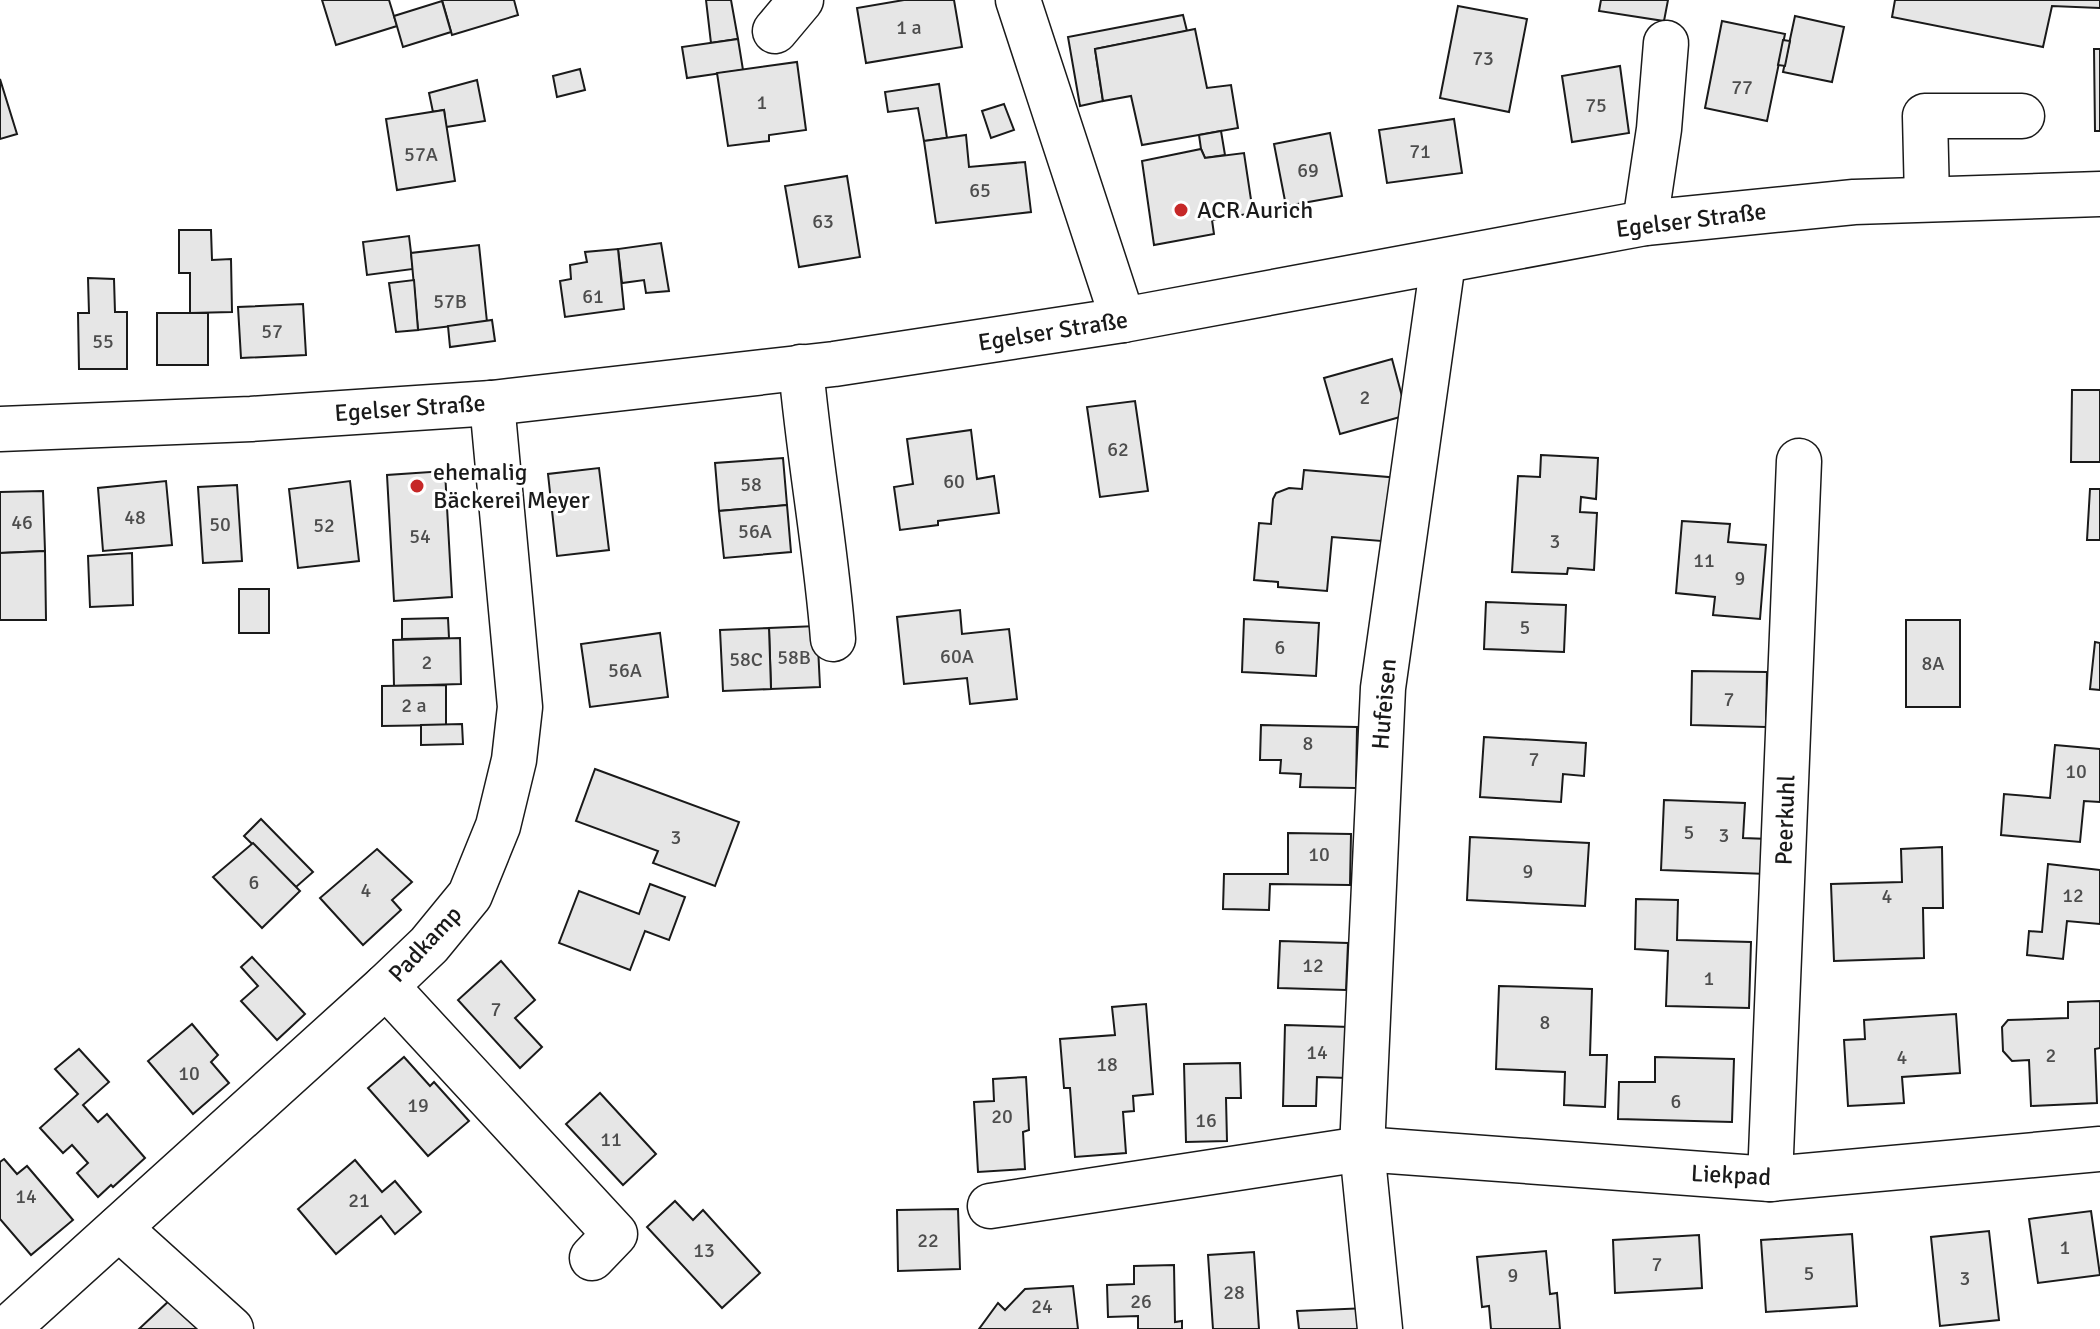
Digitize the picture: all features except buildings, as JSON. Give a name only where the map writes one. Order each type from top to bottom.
[{"type":"street","points":[[1018,0],[1123,320]]},
{"type":"street","points":[[1645,223],[1659,129],[1666,43]]},
{"type":"street","points":[[1927,199],[1925,116],[2022,116]]},
{"type":"street","name":"Egelser Straße","points":[[0,429],[251,419],[492,403],[834,364],[1123,320],[1645,223],[1854,202],[2100,194]]},
{"type":"street","name":"Hufeisen","points":[[1380,1329],[1362,1149],[1383,688],[1443,262]]},
{"type":"street","points":[[801,367],[833,639]]},
{"type":"street","name":"Padkamp","points":[[7,1329],[386,986],[429,945],[470,895],[498,826],[514,760],[520,707],[492,403]]},
{"type":"street","name":"Peerkuhl","points":[[1770,1179],[1799,461]]},
{"type":"street","points":[[386,986],[615,1234],[592,1258]]},
{"type":"street","points":[[990,1206],[1362,1149]]},
{"type":"street","name":"Liekpad","points":[[1362,1149],[1770,1179],[2100,1149]]},
{"type":"street","points":[[119,1228],[231,1329]]},
{"type":"place","name":"ACR Aurich","points":[[1181,210]]},
{"type":"place","name":"ehemalig Bäckerei Meyer","points":[[417,486]]}]
